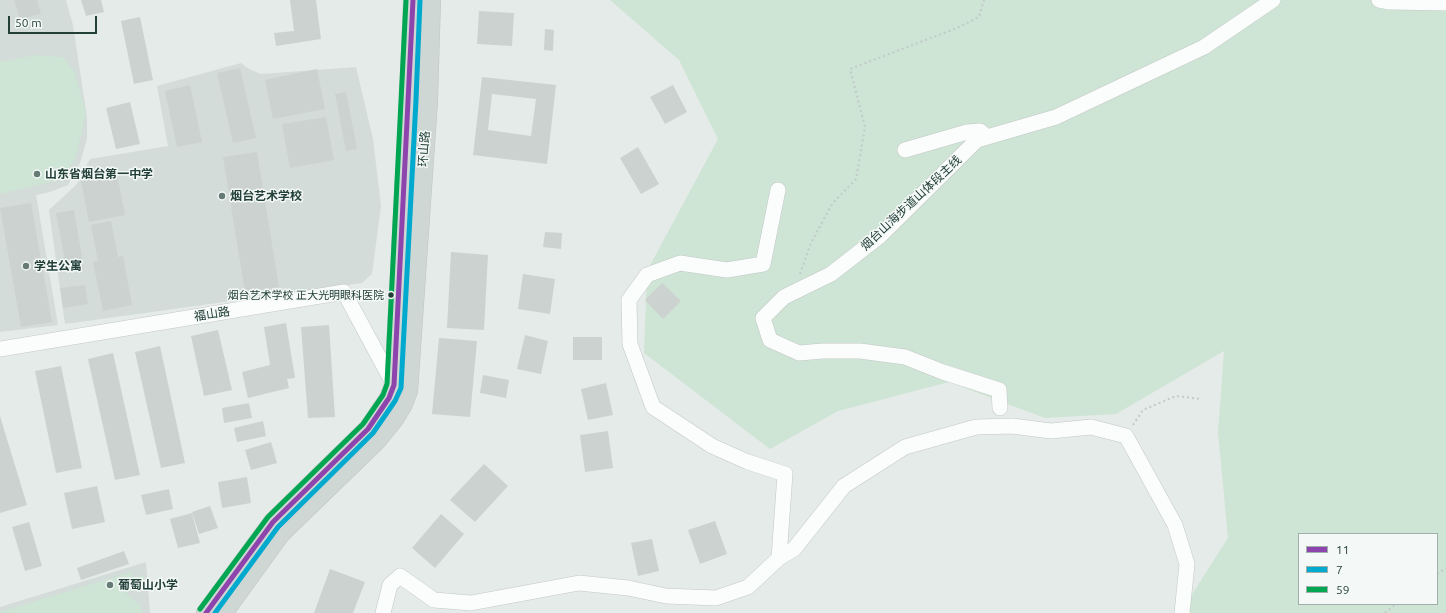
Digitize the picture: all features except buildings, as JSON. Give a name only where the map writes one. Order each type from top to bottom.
[{"type":"main road","name":"环山路","points":[[206,613],[273,522],[368,429],[389,398],[394,384],[413,0]]},
{"type":"main road","name":"环山路","points":[[223,613],[281,533],[377,440],[394,419],[403,404],[408,391],[428,101],[431,0]]},
{"type":"street","name":"烟台山海步道山体段主线","points":[[1000,408],[999,390],[943,372],[905,357],[860,351],[823,351],[799,353],[770,340],[763,318],[784,297],[831,274],[881,234],[977,140],[1056,117],[1204,48],[1273,0]]},
{"type":"street","points":[[1379,0],[1390,2],[1446,3]]},
{"type":"street","points":[[905,150],[967,132],[980,132],[987,137]]},
{"type":"street","points":[[778,190],[763,264],[727,270],[680,263],[647,275],[629,300],[630,344],[653,407],[712,446],[748,462],[785,474],[779,558]]},
{"type":"street","name":"福山路","points":[[0,349],[344,292],[394,384]]},
{"type":"street","points":[[383,613],[390,585],[400,576],[434,600],[471,603],[579,583],[628,588],[666,596],[716,598],[748,587],[779,558],[794,549],[844,486],[905,447],[976,427],[1001,426],[1051,431],[1091,427],[1126,436],[1175,525],[1187,564],[1182,613]]},
{"type":"path","points":[[794,292],[814,236],[832,204],[856,179],[865,127],[850,69],[957,28],[979,17],[984,0]]},
{"type":"path","points":[[1126,436],[1143,410],[1176,396],[1201,399]]},
{"type":"path","points":[[1385,613],[1395,605]]},
{"type":"shaded area","name":"山东省烟台第一中学","points":[[0,0],[66,0],[73,25],[87,118],[87,139],[80,163],[68,185],[50,192],[36,195],[58,325],[0,332]]},
{"type":"shaded area","name":"烟台艺术学校","points":[[241,63],[249,69],[261,74],[356,67],[373,139],[381,206],[372,274],[362,283],[65,324],[49,210],[76,185],[90,159],[168,146],[157,86]]},
{"type":"shaded area","name":"葡萄山小学","points":[[146,562],[150,613],[0,613],[0,607]]},
{"type":"green space","points":[[610,0],[1446,0],[1446,613],[1180,613],[1228,538],[1218,432],[1224,351],[1116,414],[1045,418],[949,382],[838,411],[770,449],[644,353],[647,271],[718,139],[679,60]]},
{"type":"green space","points":[[36,55],[63,57],[74,71],[86,112],[76,157],[63,179],[0,194],[0,62]]},
{"type":"green space","name":"葡萄山小学","points":[[131,572],[132,577],[144,576],[145,588],[125,592],[139,604],[143,613],[0,613],[0,612]]},
{"type":"transit line","name":"59","points":[[200,609],[268,517],[363,424],[383,395],[387,384],[406,0]]},
{"type":"transit line","name":"11","points":[[206,613],[273,522],[368,429],[389,398],[394,385],[413,0]]},
{"type":"transit line","name":"7","points":[[215,613],[278,527],[373,433],[395,401],[401,388],[420,0]]},
{"type":"place","name":"山东省烟台第一中学","points":[[37,174]]},
{"type":"place","name":"烟台艺术学校","points":[[222,196]]},
{"type":"place","name":"学生公寓","points":[[26,266]]},
{"type":"place","name":"烟台艺术学校 正大光明眼科医院","points":[[391,295]]},
{"type":"place","name":"葡萄山小学","points":[[110,585]]}]
